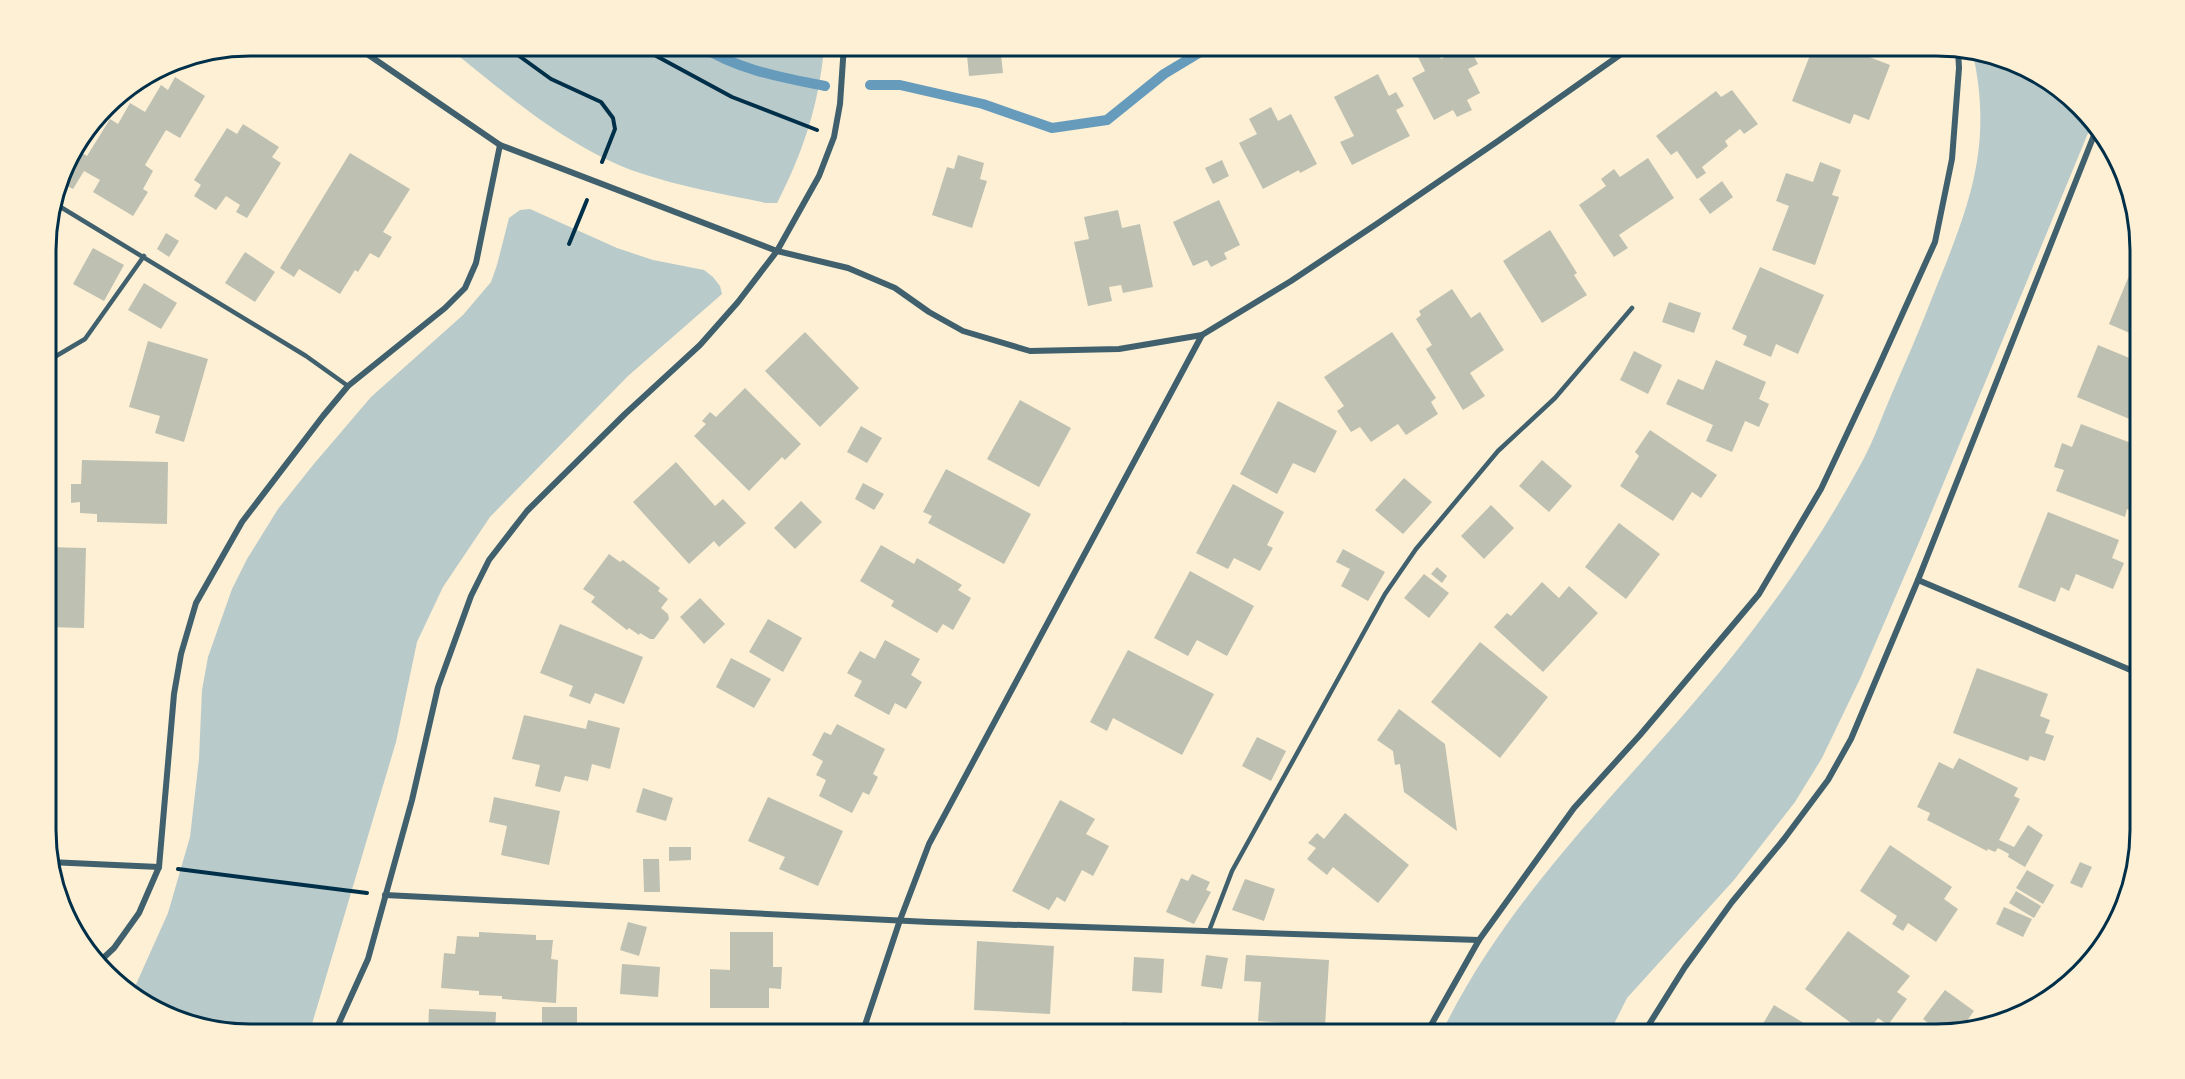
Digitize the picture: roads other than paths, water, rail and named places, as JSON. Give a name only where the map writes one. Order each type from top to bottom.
[{"type":"street","points":[[370,56],[500,145],[777,250],[848,268],[894,288],[929,312],[963,331],[1030,351],[1119,349],[1202,335],[1291,281],[1378,223],[1618,56]]},
{"type":"street","points":[[339,1024],[368,959],[412,800],[438,687],[471,596],[489,560],[527,511],[625,414],[700,345],[738,302],[777,250],[819,176],[834,137],[840,104],[843,56]]},
{"type":"street","points":[[1432,1023],[1479,940],[1574,808],[1640,735],[1759,594],[1821,489],[1935,242],[1952,159],[1958,57]]},
{"type":"street","points":[[1650,1023],[1685,967],[1732,902],[1784,839],[1828,780],[1851,739],[1918,580],[2093,137]]},
{"type":"street","points":[[104,957],[114,948],[140,913],[159,867],[174,694],[181,654],[196,603],[242,522],[297,448],[348,386],[444,308],[465,288],[476,263],[500,145]]},
{"type":"street","points":[[865,1024],[900,920],[929,844],[1202,335]]},
{"type":"street","points":[[1918,580],[2130,670]]},
{"type":"street","points":[[58,862],[159,867]]},
{"type":"street","points":[[385,895],[900,920],[1479,940]]},
{"type":"lane","points":[[61,206],[306,356],[348,386]]},
{"type":"lane","points":[[56,357],[85,339],[144,256]]},
{"type":"lane","points":[[1209,931],[1232,871],[1385,594],[1416,549],[1497,451],[1555,398],[1632,308]]},
{"type":"waterway","points":[[718,56],[744,67],[776,76],[825,86]]},
{"type":"waterway","points":[[870,85],[900,85],[983,104],[1052,128],[1107,120],[1164,74],[1194,56]]}]
